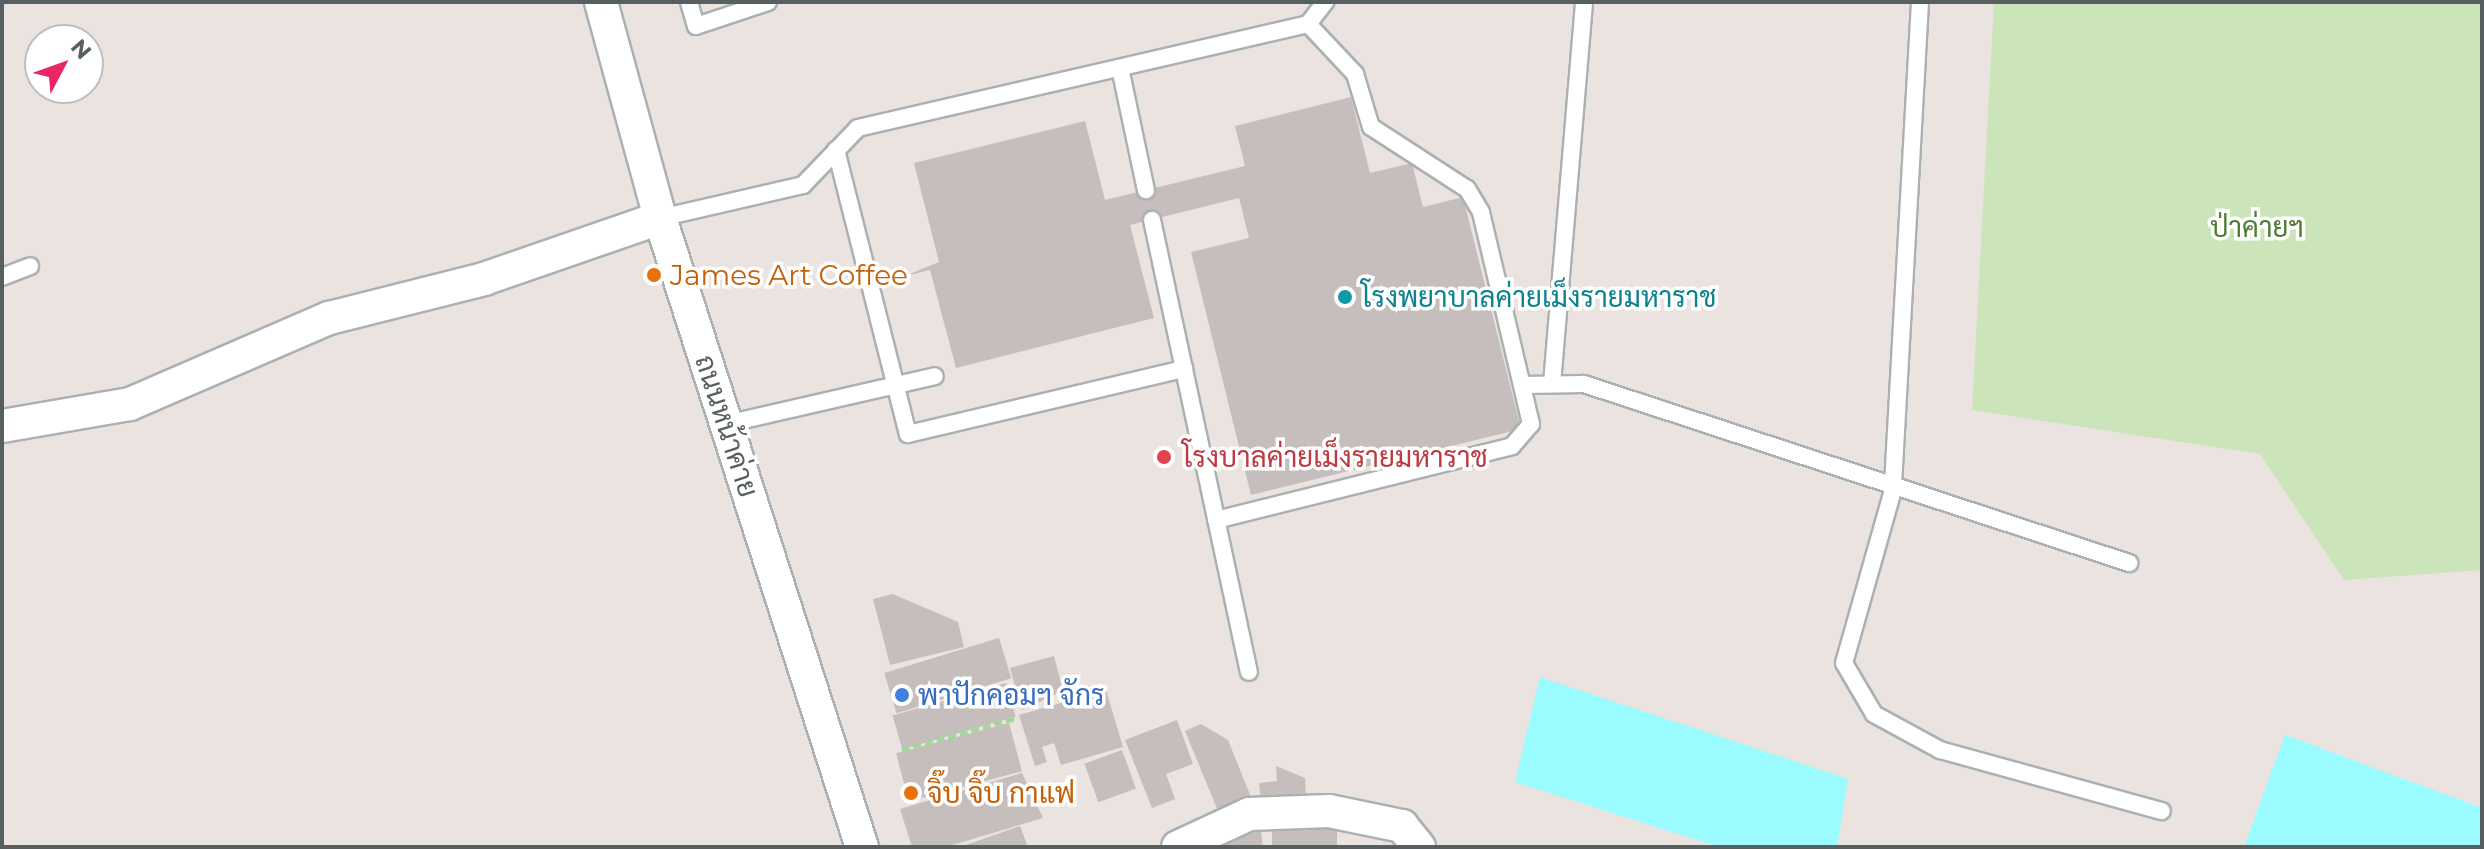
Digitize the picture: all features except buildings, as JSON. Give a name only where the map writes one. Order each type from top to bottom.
[{"type":"street","name":"ถนนหน้าค่าย","points":[[601,2],[660,218],[862,847]]},
{"type":"street","points":[[2,426],[130,404],[329,318],[484,279],[660,218]]},
{"type":"street","points":[[1178,847],[1249,814],[1329,811],[1402,826],[1419,847]]},
{"type":"lane","points":[[689,2],[696,26],[768,2]]},
{"type":"lane","points":[[660,218],[803,185],[858,128],[1308,24],[1325,2]]},
{"type":"lane","points":[[1552,384],[1584,2]]},
{"type":"lane","points":[[1920,2],[1893,490],[1844,663],[1874,714],[1940,750],[2162,811]]},
{"type":"lane","points":[[1216,520],[1512,446],[1531,424],[1481,212],[1467,189],[1371,127],[1355,74],[1308,24]]},
{"type":"lane","points":[[1120,68],[1146,190]]},
{"type":"lane","points":[[836,150],[908,434],[1184,369]]},
{"type":"lane","points":[[1152,220],[1249,672]]},
{"type":"lane","points":[[2,277],[30,266]]},
{"type":"lane","points":[[726,424],[935,376]]},
{"type":"lane","points":[[1524,385],[1552,384],[1628,398],[1822,458],[1893,490],[2129,563]]},
{"type":"path","points":[[902,750],[1016,718]]},
{"type":"green space","name":"ป่าค่ายฯ","points":[[1994,2],[2482,2],[2482,570],[2344,580],[2260,454],[1972,410]]},
{"type":"water","points":[[1540,677],[1848,779],[1837,847],[1719,847],[1515,782]]},
{"type":"water","points":[[2285,735],[2482,808],[2482,847],[2244,847]]},
{"type":"place","name":"James Art Coffee","points":[[654,275]]},
{"type":"place","name":"โรงพยาบาลค่ายเม็งรายมหาราช","points":[[1345,297]]},
{"type":"place","name":"โรงบาลค่ายเม็งรายมหาราช","points":[[1164,457]]},
{"type":"place","name":"พาปักคอมฯ จักร","points":[[902,695]]},
{"type":"place","name":"จิ๊บ จิ๊บ กาแฟ","points":[[911,793]]}]
